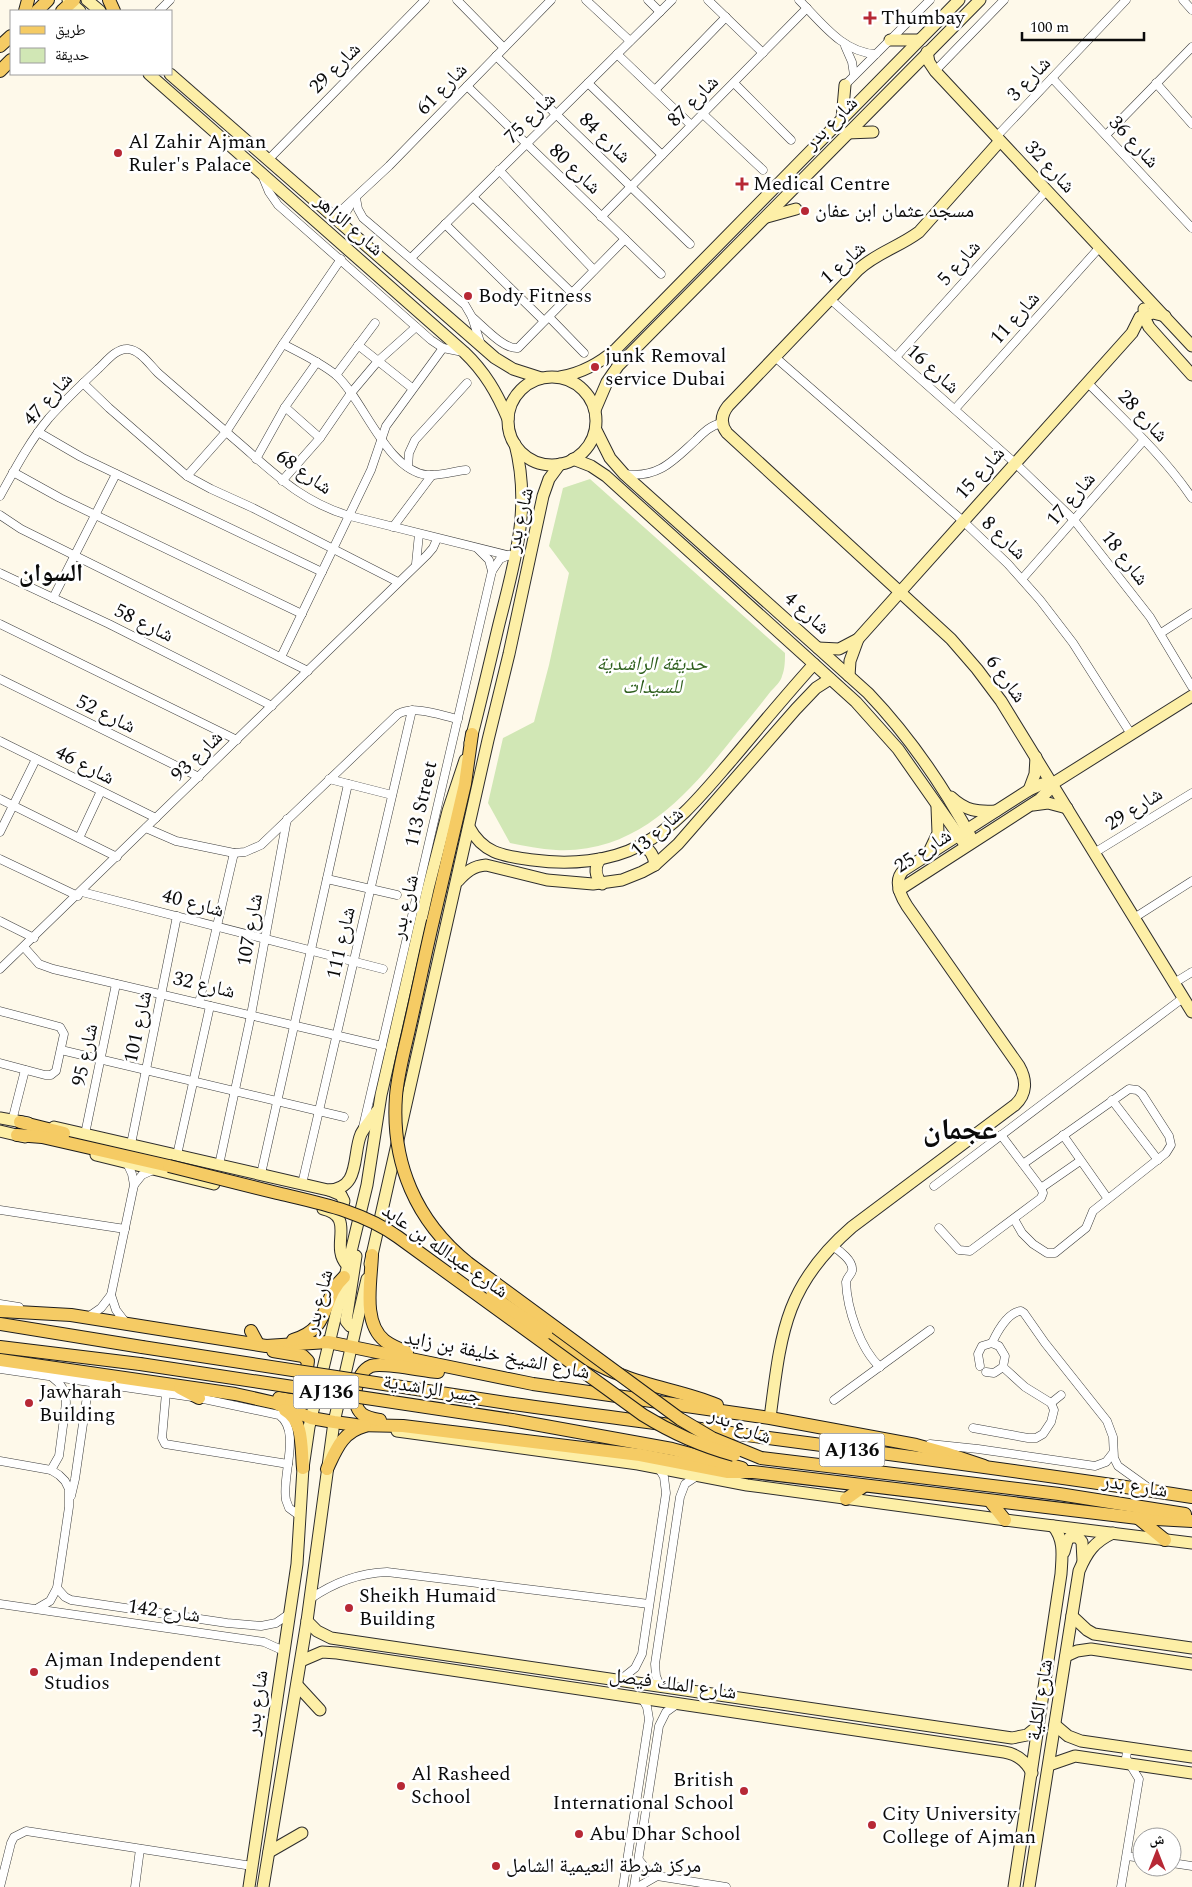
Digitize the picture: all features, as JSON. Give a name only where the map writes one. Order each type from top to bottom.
[{"type":"main road","points":[[38,10],[48,0]]},
{"type":"main road","points":[[0,46],[10,37]]},
{"type":"main road","points":[[0,71],[10,61]]},
{"type":"main road","name":"شارع بدر","points":[[472,734],[465,784],[399,1079],[396,1109],[400,1154],[408,1183],[420,1210],[437,1233],[462,1259],[680,1420],[712,1438],[761,1458],[1068,1495],[1174,1511],[1192,1516]]},
{"type":"main road","name":"شارع عبدالله بن عابد","points":[[16,1121],[336,1202],[376,1216],[400,1230],[580,1355],[612,1372],[700,1398],[730,1412]]},
{"type":"main road","name":"شارع عبدالله بن عابد","points":[[17,1135],[42,1137],[172,1160],[352,1212],[371,1220],[398,1237],[653,1422],[709,1448],[735,1455],[761,1458]]},
{"type":"main road","points":[[372,1255],[370,1311],[374,1327],[388,1344],[434,1364]]},
{"type":"main road","points":[[264,1345],[302,1337],[317,1327],[335,1287],[346,1271]]},
{"type":"main road","name":"شارع الشيخ خليفة بن زايد","points":[[0,1311],[88,1317],[264,1345],[317,1341],[328,1342],[533,1384],[770,1418],[901,1443],[945,1453],[984,1466]]},
{"type":"main road","name":"جسر الراشدية","points":[[0,1324],[513,1404]]},
{"type":"main road","points":[[222,1392],[247,1391],[291,1401],[296,1401],[303,1396],[308,1365],[306,1358],[274,1352],[264,1345],[251,1331]]},
{"type":"main road","name":"جسر الراشدية","points":[[0,1347],[140,1364],[512,1420],[672,1449],[753,1472]]},
{"type":"main road","points":[[0,1360],[133,1379],[199,1398]]},
{"type":"main road","points":[[403,1426],[396,1422],[369,1418],[360,1412],[356,1403],[358,1382],[363,1371],[375,1365],[443,1373],[463,1370]]},
{"type":"main road","points":[[117,1386],[133,1379]]},
{"type":"main road","points":[[170,1389],[235,1394],[282,1405],[311,1418],[334,1422],[403,1426],[640,1455],[728,1472],[753,1472]]},
{"type":"main road","points":[[235,1394],[246,1400],[284,1409],[293,1417],[299,1432],[302,1468]]},
{"type":"main road","name":"شارع الشيخ خليفة بن زايد","points":[[513,1404],[984,1466],[1192,1497]]},
{"type":"main road","points":[[328,1469],[343,1439],[354,1430],[372,1425]]},
{"type":"main road","name":"AJ136","points":[[753,1472],[1138,1518],[1192,1521]]},
{"type":"main road","points":[[846,1499],[864,1486]]},
{"type":"main road","points":[[990,1501],[1005,1520]]},
{"type":"main road","points":[[1138,1518],[1165,1540]]},
{"type":"street","points":[[87,0],[99,10]]},
{"type":"street","points":[[160,10],[170,0]]},
{"type":"street","name":"شارع 29","points":[[268,160],[426,0]]},
{"type":"street","points":[[457,0],[504,48]]},
{"type":"street","name":"شارع 61","points":[[336,221],[355,199],[390,166],[551,0]]},
{"type":"street","points":[[586,0],[630,41]]},
{"type":"street","points":[[648,0],[660,12]]},
{"type":"street","name":"شارع 75","points":[[411,258],[672,0]]},
{"type":"street","points":[[708,0],[763,53]]},
{"type":"street","points":[[842,119],[845,85],[930,0]]},
{"type":"street","name":"شارع بدر","points":[[560,377],[578,373],[595,366],[616,349],[958,0]]},
{"type":"street","name":"شارع بدر","points":[[595,410],[607,382],[618,366],[926,52],[980,0]]},
{"type":"street","points":[[914,66],[925,67],[935,71],[1004,0]]},
{"type":"street","name":"شارع 3","points":[[998,139],[1052,78],[1126,0]]},
{"type":"street","points":[[1183,0],[1192,10]]},
{"type":"street","points":[[805,3],[844,44],[856,51],[876,54]]},
{"type":"street","name":"شارع 87","points":[[602,217],[763,53],[805,3]]},
{"type":"street","points":[[655,90],[726,17]]},
{"type":"street","points":[[890,40],[919,40]]},
{"type":"street","points":[[844,44],[852,62],[854,75]]},
{"type":"street","points":[[1106,135],[1192,47]]},
{"type":"street","name":"شارع 32","points":[[926,52],[929,62],[935,71],[1192,346]]},
{"type":"street","points":[[617,54],[692,125]]},
{"type":"street","name":"شارع 84","points":[[496,56],[690,244]]},
{"type":"street","name":"شارع الزاهر","points":[[150,75],[464,352],[490,382],[508,419]]},
{"type":"street","name":"شارع الزاهر","points":[[171,75],[482,347],[504,364],[523,373],[541,378]]},
{"type":"street","name":"شارع 36","points":[[1052,78],[1192,228]]},
{"type":"street","points":[[588,83],[662,155]]},
{"type":"street","points":[[734,83],[792,140]]},
{"type":"street","points":[[1156,83],[1192,124]]},
{"type":"street","name":"شارع 80","points":[[467,86],[661,274]]},
{"type":"street","points":[[703,114],[763,170]]},
{"type":"street","points":[[218,135],[220,130],[226,128],[239,135]]},
{"type":"street","points":[[847,133],[874,132]]},
{"type":"street","name":"شارع 1","points":[[722,423],[724,412],[728,406],[830,299],[865,264],[919,232],[998,139]]},
{"type":"street","points":[[499,170],[594,270]]},
{"type":"street","points":[[262,173],[266,186],[275,202],[416,327],[443,348],[464,352]]},
{"type":"street","name":"شارع 5","points":[[896,357],[1046,191]]},
{"type":"street","points":[[473,197],[572,293]]},
{"type":"street","points":[[355,199],[361,215],[460,300],[472,317],[504,345],[512,349],[518,348],[625,239]]},
{"type":"street","points":[[766,217],[796,209]]},
{"type":"street","points":[[445,224],[584,353]]},
{"type":"street","name":"شارع 11","points":[[955,409],[1099,248]]},
{"type":"street","points":[[187,476],[226,432],[283,344],[341,260]]},
{"type":"street","points":[[365,264],[380,272],[388,266]]},
{"type":"street","name":"شارع 32","points":[[1137,289],[1147,323],[1152,331],[1192,375]]},
{"type":"street","name":"شارع 16","points":[[830,299],[1015,463]]},
{"type":"street","points":[[1144,314],[1157,313],[1165,316]]},
{"type":"street","name":"شارع 15","points":[[818,648],[839,649],[858,639],[1132,333],[1138,319],[1144,314]]},
{"type":"street","points":[[472,317],[482,347]]},
{"type":"street","points":[[336,376],[375,323]]},
{"type":"street","points":[[282,481],[320,438],[351,393],[378,361],[416,327]]},
{"type":"street","points":[[1132,333],[1143,329],[1152,331]]},
{"type":"street","points":[[283,344],[317,362],[336,376],[351,393],[381,439],[408,467],[421,474],[432,475],[466,470]]},
{"type":"street","points":[[358,345],[412,388]]},
{"type":"street","points":[[281,657],[350,516],[375,460],[389,420],[443,348]]},
{"type":"street","name":"شارع 47","points":[[0,496],[38,432],[59,407],[117,352],[128,349],[139,354]]},
{"type":"street","name":"شارع 68","points":[[139,354],[256,459],[282,481],[314,503],[350,516],[512,556]]},
{"type":"street","name":"شارع 8","points":[[775,356],[963,521],[1022,579],[1073,642],[1131,734]]},
{"type":"street","points":[[256,459],[285,407],[317,362]]},
{"type":"street","points":[[560,377],[579,386],[587,393],[595,410],[596,430],[592,441],[574,460],[560,464],[546,464],[533,460],[522,453],[515,444],[510,432],[508,419],[510,409],[519,392],[525,386],[541,378],[560,377]]},
{"type":"street","points":[[408,467],[409,453],[415,440],[467,382]]},
{"type":"street","name":"شارع 28","points":[[1088,382],[1144,440],[1192,498]]},
{"type":"street","points":[[83,383],[187,476],[398,582]]},
{"type":"street","points":[[285,407],[320,438]]},
{"type":"street","points":[[624,474],[642,475],[659,470],[674,460],[708,428],[722,423]]},
{"type":"street","name":"شارع 6","points":[[722,423],[727,433],[951,639],[977,669],[1001,701],[1192,1012]]},
{"type":"street","name":"شارع 4","points":[[596,430],[610,458],[624,474],[868,692],[919,752],[947,793],[969,844]]},
{"type":"street","points":[[38,432],[81,457],[322,572]]},
{"type":"street","name":"شارع 17","points":[[1022,579],[1144,440]]},
{"type":"street","name":"شارع بدر","points":[[248,1887],[297,1564],[302,1468],[311,1418],[367,1185],[378,1110],[428,889],[448,811],[472,734],[512,556],[522,520],[523,494],[515,444]]},
{"type":"street","name":"شارع 4","points":[[574,460],[590,466],[606,476],[856,702],[888,737],[934,798],[948,821],[963,833]]},
{"type":"street","name":"شارع 18","points":[[1015,463],[1074,520],[1139,602],[1161,634],[1192,687]]},
{"type":"street","name":"شارع بدر","points":[[265,1884],[307,1621],[334,1422],[543,496],[549,479],[560,464]]},
{"type":"street","points":[[13,472],[60,498],[302,614]]},
{"type":"street","points":[[53,598],[116,474]]},
{"type":"street","points":[[393,527],[432,475]]},
{"type":"street","points":[[0,515],[21,528],[308,671]]},
{"type":"street","points":[[416,564],[419,534]]},
{"type":"street","name":"شارع 93","points":[[0,969],[80,894],[430,552],[437,538]]},
{"type":"street","points":[[476,548],[489,560],[492,571]]},
{"type":"street","points":[[492,571],[500,559],[512,556]]},
{"type":"street","name":"113 Street","points":[[360,1138],[492,571]]},
{"type":"street","name":"شارع 58","points":[[0,573],[191,664],[272,706]]},
{"type":"street","points":[[1161,634],[1192,613]]},
{"type":"street","points":[[0,624],[236,740]]},
{"type":"street","name":"شارع 15","points":[[849,676],[850,661],[858,639]]},
{"type":"street","name":"شارع 13","points":[[469,828],[483,846],[493,851],[510,856],[548,862],[600,859],[641,845],[664,830],[692,804],[814,664]]},
{"type":"street","name":"شارع 52","points":[[0,679],[199,777]]},
{"type":"street","name":"شارع 13","points":[[457,883],[468,870],[486,865],[547,880],[602,884],[632,877],[655,865],[686,835],[812,692],[830,679]]},
{"type":"street","name":"شارع 25","points":[[1052,784],[1042,784],[1029,790],[902,872],[898,879],[899,890],[1029,806],[1046,794],[1052,784],[1192,696]]},
{"type":"street","points":[[146,828],[176,841],[234,853],[245,852],[256,848],[394,717],[402,712],[412,710],[458,719]]},
{"type":"street","name":"شارع 111","points":[[302,1184],[412,710]]},
{"type":"street","name":"شارع 46","points":[[0,740],[156,818]]},
{"type":"street","points":[[1029,790],[1035,774],[1036,757]]},
{"type":"street","points":[[0,832],[36,759]]},
{"type":"street","points":[[329,779],[392,795]]},
{"type":"street","points":[[261,1174],[348,784]]},
{"type":"street","points":[[79,838],[101,791]]},
{"type":"street","points":[[947,793],[961,806],[971,810],[998,811]]},
{"type":"street","name":"شارع 29","points":[[1094,853],[1192,793]]},
{"type":"street","points":[[927,856],[935,841],[939,824],[934,798]]},
{"type":"street","points":[[0,799],[117,857]]},
{"type":"street","points":[[1029,806],[1048,803],[1067,808]]},
{"type":"street","name":"شارع 107","points":[[219,1165],[251,1015],[287,819]]},
{"type":"street","points":[[641,845],[653,854],[655,865]]},
{"type":"street","points":[[199,1003],[234,853]]},
{"type":"street","name":"شارع 40","points":[[0,859],[80,894],[178,916],[383,970]]},
{"type":"street","points":[[600,859],[597,863],[596,872],[602,884]]},
{"type":"street","points":[[327,879],[397,895]]},
{"type":"street","points":[[1134,918],[1192,881]]},
{"type":"street","points":[[770,1418],[780,1346],[787,1318],[806,1279],[832,1246],[852,1227],[1015,1105],[1022,1097],[1025,1088],[1025,1077],[1019,1066],[914,918],[899,890]]},
{"type":"street","name":"شارع 101","points":[[131,1144],[178,916]]},
{"type":"street","points":[[0,921],[34,938]]},
{"type":"street","name":"شارع 32","points":[[24,947],[33,959],[46,967],[382,1046]]},
{"type":"street","points":[[1174,983],[1192,972]]},
{"type":"street","name":"شارع 95","points":[[85,1134],[116,984]]},
{"type":"street","points":[[934,1186],[1183,998]]},
{"type":"street","points":[[172,1160],[210,1006]]},
{"type":"street","points":[[0,1011],[60,1028],[64,1034],[56,1071],[51,1075],[0,1063]]},
{"type":"street","points":[[61,1050],[344,1117]]},
{"type":"street","points":[[16,1121],[25,1070]]},
{"type":"street","points":[[1014,1220],[1022,1233],[1033,1244],[1047,1253],[1055,1253],[1086,1228],[1089,1224],[1091,1213],[1158,1160],[1170,1148],[1171,1139],[1142,1094],[1137,1090],[1129,1089],[1023,1164]]},
{"type":"street","points":[[1112,1100],[1158,1160]]},
{"type":"street","points":[[328,1190],[340,1188],[349,1181],[352,1176],[360,1138],[378,1110]]},
{"type":"street","name":"شارع عبدالله بن عابد","points":[[0,1118],[131,1144],[172,1160],[219,1165],[328,1190]]},
{"type":"street","name":"شارع عبدالله بن عابد","points":[[0,1131],[154,1170],[328,1210]]},
{"type":"street","points":[[939,1228],[956,1248],[966,1252],[973,1249],[1040,1201],[1043,1193],[1041,1188],[1001,1135]]},
{"type":"street","points":[[1063,1135],[1108,1199]]},
{"type":"street","points":[[360,1138],[360,1156],[367,1185]]},
{"type":"street","points":[[1041,1188],[1080,1160]]},
{"type":"street","points":[[88,1317],[101,1308],[111,1295],[134,1185],[127,1163]]},
{"type":"street","points":[[134,1185],[142,1175],[154,1170]]},
{"type":"street","points":[[328,1190],[341,1195],[344,1201],[344,1205],[339,1210],[328,1210]]},
{"type":"street","points":[[0,1210],[125,1229]]},
{"type":"street","points":[[328,1210],[340,1220],[342,1230],[340,1255],[346,1271]]},
{"type":"street","points":[[355,1232],[356,1256],[346,1321],[350,1326],[356,1324]]},
{"type":"street","points":[[832,1246],[842,1254],[852,1267],[846,1282],[850,1308],[865,1349],[880,1367]]},
{"type":"street","points":[[111,1295],[116,1310],[126,1323]]},
{"type":"street","points":[[0,1304],[47,1314]]},
{"type":"street","points":[[992,1343],[1004,1324],[1016,1312],[1021,1311],[1024,1313],[1045,1343],[1107,1421],[1113,1437],[1113,1453],[1116,1462],[1122,1470],[1153,1491]]},
{"type":"street","points":[[834,1400],[930,1330]]},
{"type":"street","points":[[980,1366],[978,1357],[980,1348],[985,1344],[992,1343],[999,1346],[1004,1352],[1005,1360],[1003,1367],[994,1374],[986,1372]]},
{"type":"street","points":[[973,1428],[1036,1438],[1043,1434],[1051,1422],[1054,1410],[1051,1403],[1025,1387],[1003,1367]]},
{"type":"street","points":[[0,1369],[117,1386],[170,1389],[162,1438],[165,1444],[288,1464]]},
{"type":"street","points":[[51,1377],[63,1388],[66,1395],[59,1456],[52,1470]]},
{"type":"street","points":[[37,1609],[50,1601],[57,1588],[87,1396],[96,1386],[103,1384]]},
{"type":"street","points":[[1051,1403],[1061,1395]]},
{"type":"street","points":[[199,1398],[273,1413],[284,1419],[290,1429],[286,1500],[289,1508],[300,1516]]},
{"type":"street","points":[[339,1445],[364,1432],[385,1430],[658,1467],[731,1483],[1192,1543]]},
{"type":"street","points":[[901,1443],[978,1449],[1095,1466],[1106,1462],[1113,1453]]},
{"type":"street","points":[[0,1461],[52,1470],[66,1481],[70,1498]]},
{"type":"street","points":[[620,1680],[635,1668],[643,1650],[664,1508],[665,1482],[658,1467]]},
{"type":"street","points":[[660,1686],[655,1670],[678,1510],[683,1488],[688,1480],[697,1476]]},
{"type":"street","points":[[664,1508],[668,1504],[674,1504],[678,1510]]},
{"type":"street","name":"شارع الكلية","points":[[1014,1887],[1060,1584],[1061,1538],[1053,1526]]},
{"type":"street","name":"شارع الكلية","points":[[1029,1887],[1079,1571],[1095,1543],[1113,1533]]},
{"type":"street","points":[[1062,1557],[1067,1541],[1070,1537],[1075,1536],[1080,1538],[1082,1542],[1083,1561]]},
{"type":"street","points":[[310,1599],[322,1590],[357,1576],[377,1572],[393,1572],[649,1604]]},
{"type":"street","name":"شارع 142","points":[[57,1588],[65,1597],[71,1600],[228,1623],[266,1626],[276,1623],[289,1614]]},
{"type":"street","points":[[83,1616],[82,1609],[86,1602]]},
{"type":"street","name":"شارع 142","points":[[0,1604],[264,1642],[284,1651]]},
{"type":"street","points":[[1072,1616],[1094,1634],[1192,1648]]},
{"type":"street","name":"شارع الملك فيصل","points":[[307,1621],[317,1631],[326,1636],[967,1731],[1016,1738],[1027,1735],[1038,1726]]},
{"type":"street","points":[[226,1636],[230,1629],[228,1623]]},
{"type":"street","points":[[1156,1643],[1151,1650],[1156,1658]]},
{"type":"street","points":[[386,1661],[383,1652],[386,1647],[390,1646]]},
{"type":"street","points":[[1066,1656],[1091,1648],[1192,1664]]},
{"type":"street","points":[[643,1650],[647,1654],[657,1652]]},
{"type":"street","name":"شارع الملك فيصل","points":[[301,1660],[314,1654],[331,1652],[965,1746],[1013,1754],[1022,1760],[1032,1773]]},
{"type":"street","points":[[297,1685],[320,1710]]},
{"type":"street","points":[[623,1887],[649,1719],[647,1707],[642,1698]]},
{"type":"street","points":[[636,1887],[659,1726],[666,1712],[678,1703]]},
{"type":"street","points":[[1055,1725],[1074,1739],[1192,1757]]},
{"type":"street","points":[[965,1746],[970,1739],[967,1731]]},
{"type":"street","points":[[1121,1887],[1139,1779],[1126,1755],[1132,1748]]},
{"type":"street","points":[[1049,1765],[1075,1756],[1192,1773]]},
{"type":"street","points":[[1139,1779],[1153,1768]]},
{"type":"street","points":[[636,1811],[646,1813]]},
{"type":"street","points":[[0,1887],[11,1843],[14,1837],[26,1832],[252,1866]]},
{"type":"street","points":[[269,1852],[302,1833]]},
{"type":"street","points":[[135,1887],[140,1849]]},
{"type":"street","points":[[1127,1856],[1132,1857]]},
{"type":"street","points":[[639,1860],[648,1871],[658,1876],[710,1886],[726,1887]]},
{"type":"street","points":[[636,1887],[658,1876]]},
{"type":"green space","name":"حديقة الراشدية للسيدات","points":[[590,479],[785,653],[784,667],[779,682],[701,777],[660,815],[637,830],[613,842],[586,849],[544,849],[510,843],[488,803],[503,738],[534,722],[549,665],[569,573],[549,546],[563,488]]},
{"type":"place","name":"Thumbay","points":[[870,18]]},
{"type":"place","name":"Al Zahir Ajman Ruler's Palace","points":[[118,153]]},
{"type":"place","name":"Medical Centre","points":[[742,184]]},
{"type":"place","name":"مسجد عثمان ابن عفان","points":[[805,211]]},
{"type":"place","name":"Body Fitness","points":[[468,296]]},
{"type":"place","name":"junk Removal service Dubai","points":[[595,367]]},
{"type":"place","name":"Jawharah Building","points":[[29,1403]]},
{"type":"place","name":"Sheikh Humaid Building","points":[[349,1608]]},
{"type":"place","name":"Ajman Independent Studios","points":[[34,1672]]},
{"type":"place","name":"Al Rasheed School","points":[[401,1786]]},
{"type":"place","name":"British International School","points":[[744,1791]]},
{"type":"place","name":"City University College of Ajman","points":[[872,1825]]},
{"type":"place","name":"Abu Dhar School","points":[[579,1834]]},
{"type":"place","name":"مركز شرطة النعيمية الشامل","points":[[496,1866]]},
{"type":"district","name":"السوان","points":[[51,574]]},
{"type":"district","name":"عجمان","points":[[960,1130]]}]
